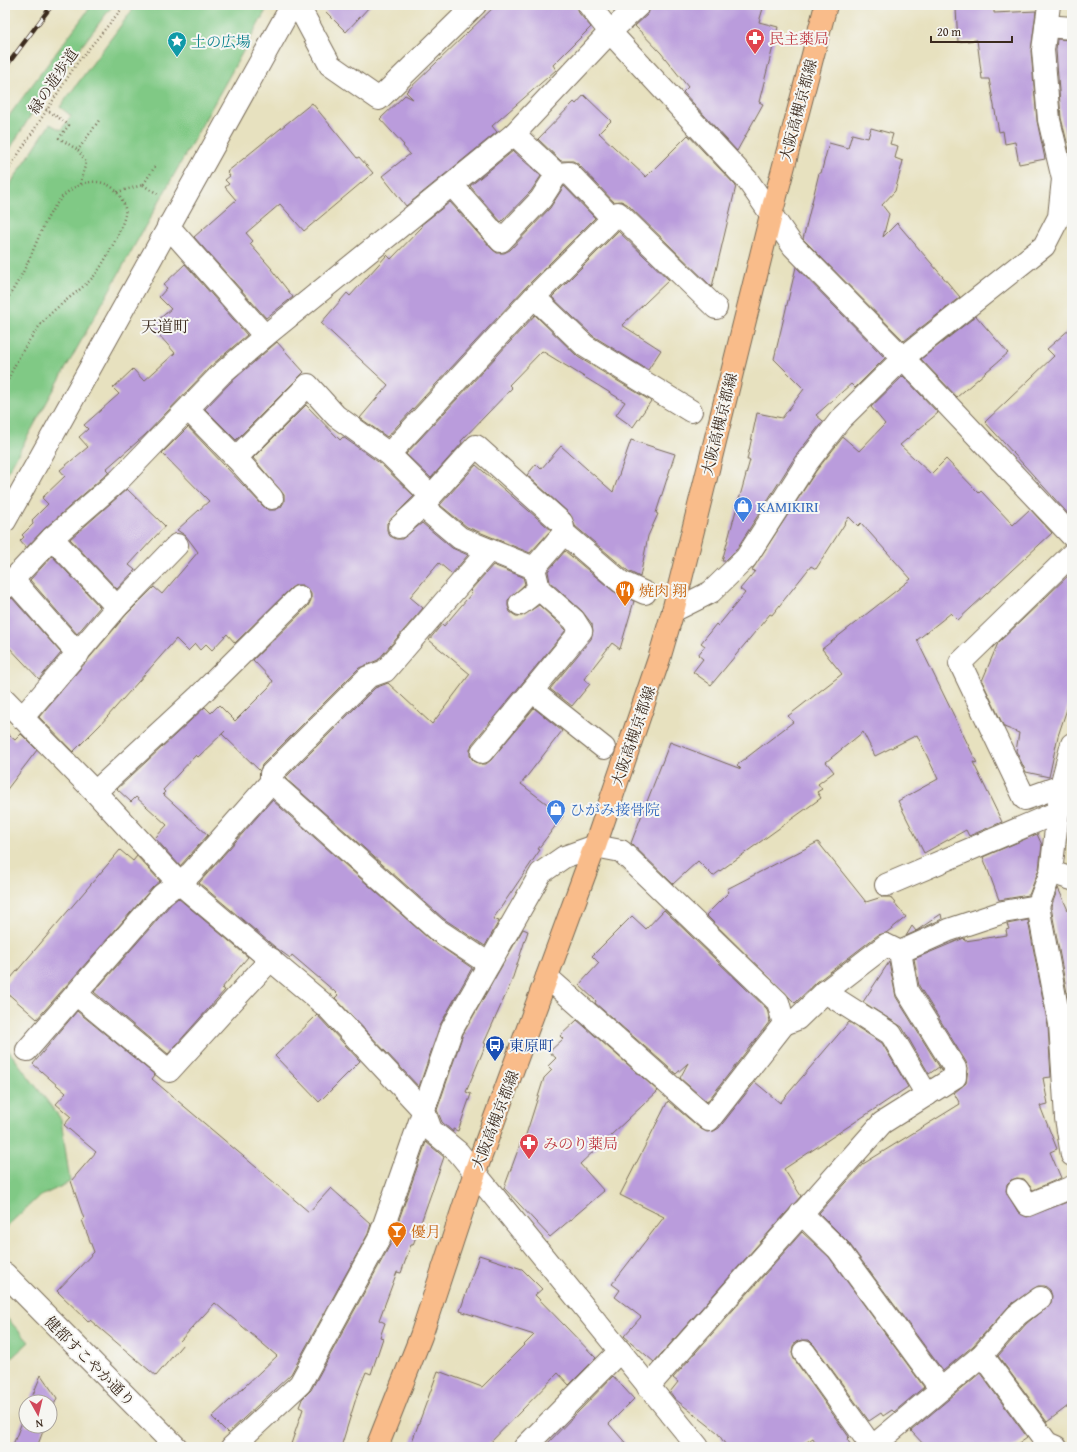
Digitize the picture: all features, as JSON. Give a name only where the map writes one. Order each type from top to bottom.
[{"type":"main road","name":"大阪高槻京都線","points":[[376,1447],[421,1336],[475,1172],[595,846],[659,659],[673,611],[771,215],[826,5]]},
{"type":"street","points":[[5,521],[292,5]]},
{"type":"street","points":[[298,5],[330,64],[379,99],[475,5]]},
{"type":"street","points":[[589,5],[610,32],[748,181],[793,246],[903,358],[1072,536]]},
{"type":"street","points":[[78,654],[8,584],[52,538],[120,479],[221,374],[265,336],[514,134],[610,32],[639,5]]},
{"type":"street","points":[[673,611],[711,592],[746,558],[806,464],[840,420],[903,358],[1044,246],[1065,222],[1068,177],[1049,120],[1043,50],[1047,16],[1072,28]]},
{"type":"street","points":[[514,134],[557,174],[569,173],[612,218]]},
{"type":"street","points":[[452,185],[501,241],[541,199],[557,174]]},
{"type":"street","points":[[389,454],[534,297],[618,213],[716,308]]},
{"type":"street","points":[[168,226],[265,336]]},
{"type":"street","points":[[534,297],[585,346],[691,411]]},
{"type":"street","points":[[236,458],[308,385],[336,416],[389,454],[426,500],[460,538],[489,550],[537,578],[574,620],[581,631],[482,752]]},
{"type":"street","points":[[188,410],[236,458],[272,498]]},
{"type":"street","points":[[399,527],[476,446],[562,523],[564,533],[621,582],[645,593]]},
{"type":"street","points":[[520,604],[564,533]]},
{"type":"street","points":[[52,538],[117,607]]},
{"type":"street","points":[[22,718],[117,607],[177,545]]},
{"type":"street","points":[[27,1050],[162,894],[191,873],[271,782],[271,774],[368,677],[385,671],[489,550]]},
{"type":"street","points":[[1061,786],[1025,799],[960,663],[1072,554]]},
{"type":"street","points":[[95,792],[199,696],[299,597]]},
{"type":"street","points":[[532,691],[604,748]]},
{"type":"street","points":[[5,700],[95,792],[178,882],[328,1008],[424,1110],[431,1130],[458,1152],[475,1172],[698,1447]]},
{"type":"street","points":[[1071,757],[1061,786],[1063,818],[1051,872],[1038,906],[1060,1024],[1068,1090],[1066,1118],[1072,1156]]},
{"type":"street","points":[[271,782],[436,929],[489,964]]},
{"type":"street","points":[[886,885],[1063,818]]},
{"type":"street","points":[[232,1447],[300,1384],[379,1239],[452,1029],[541,873],[564,857],[595,846],[621,851],[778,1002],[784,1024]]},
{"type":"street","points":[[1051,872],[1072,878]]},
{"type":"street","points":[[900,952],[949,930],[1002,912],[1038,906]]},
{"type":"street","points":[[547,977],[709,1120],[784,1024],[797,1019],[825,992],[886,945],[900,952]]},
{"type":"street","points":[[648,1387],[882,1123],[955,1077],[955,1068],[907,990],[900,952]]},
{"type":"street","points":[[76,994],[169,1071],[271,959]]},
{"type":"street","points":[[825,992],[892,1034],[927,1095]]},
{"type":"street","points":[[1018,1190],[1028,1205],[1072,1187]]},
{"type":"street","points":[[801,1213],[838,1249],[940,1388]]},
{"type":"street","name":"健都すこやか通り","points":[[5,1274],[176,1447]]},
{"type":"street","points":[[804,1352],[872,1447],[940,1388],[982,1355],[1016,1315],[1040,1298]]},
{"type":"street","points":[[525,1447],[620,1351]]},
{"type":"street","points":[[982,1355],[1047,1443],[1056,1447]]},
{"type":"path","name":"緑の遊歩道","points":[[5,175],[77,63],[125,5]]},
{"type":"path","points":[[46,110],[69,125],[59,138],[78,150],[86,162],[80,184]]},
{"type":"path","points":[[78,150],[100,119]]},
{"type":"path","points":[[117,192],[143,185],[156,165]]},
{"type":"path","points":[[5,303],[26,267],[38,239],[60,199],[80,184],[99,181],[117,192],[123,199],[126,214],[116,238],[95,274],[46,318],[28,342],[12,370],[5,387]]},
{"type":"path","points":[[143,185],[160,195]]},
{"type":"green space","points":[[92,5],[113,5],[39,102],[5,157],[5,121]]},
{"type":"green space","points":[[136,5],[269,5],[5,477],[5,192],[50,124],[61,130],[71,116],[60,107]]},
{"type":"green space","points":[[5,1046],[61,1119],[70,1182],[37,1198],[5,1228]]},
{"type":"green space","points":[[5,1316],[29,1342],[5,1364]]},
{"type":"building","points":[[319,5],[371,5],[346,32]]},
{"type":"building","points":[[496,5],[577,5],[579,13],[591,27],[553,65],[556,70],[492,126],[497,132],[406,206],[382,176],[410,154],[403,146],[404,145],[380,119],[405,95],[413,99],[406,92]]},
{"type":"building","points":[[651,5],[764,5],[759,22],[778,27],[759,102],[763,104],[737,151],[683,92],[688,87],[661,53],[635,26],[648,14]]},
{"type":"building","points":[[994,7],[994,13],[1036,11],[1031,51],[1037,121],[1045,159],[1019,164],[1015,142],[1005,144],[1003,131],[999,132],[989,79],[982,79],[977,40],[958,42],[956,9]]},
{"type":"building","points":[[1057,39],[1072,40],[1072,154],[1070,154],[1061,118],[1056,50]]},
{"type":"building","points":[[584,95],[611,121],[599,133],[646,177],[688,135],[736,186],[712,287],[627,204],[621,201],[614,202],[578,164],[573,161],[561,161],[538,139],[574,102],[576,104]]},
{"type":"building","points":[[312,103],[357,158],[359,157],[373,173],[304,231],[280,204],[246,233],[253,241],[250,244],[272,269],[293,297],[266,318],[194,237],[236,200],[225,187],[229,184],[225,180],[230,176],[227,172]]},
{"type":"building","points":[[871,128],[893,134],[890,144],[898,146],[895,158],[903,161],[895,191],[882,205],[889,214],[883,237],[897,223],[960,297],[904,341],[803,239],[819,173],[821,173],[829,143],[848,148],[852,134],[868,138]]},
{"type":"building","points":[[513,151],[541,176],[531,191],[501,222],[470,186]]},
{"type":"building","points":[[564,186],[595,218],[525,288],[387,437],[360,418],[388,385],[321,323],[347,293],[350,296],[387,255],[391,259],[422,227],[421,225],[450,202],[492,249],[497,253],[504,253],[510,250],[550,208]]},
{"type":"building","points":[[618,231],[669,280],[622,325],[661,350],[648,370],[593,336],[552,297]]},
{"type":"building","points":[[185,264],[247,335],[212,365],[145,435],[106,469],[109,472],[44,529],[26,548],[20,541],[24,537],[22,535],[33,524],[32,520],[48,504],[42,498],[65,476],[60,470],[88,447],[79,437],[88,429],[84,425],[119,394],[113,388],[133,369],[144,381],[175,353],[151,326],[171,309],[159,297],[167,288],[163,285]]},
{"type":"building","points":[[796,267],[885,358],[855,388],[851,384],[816,415],[823,421],[795,457],[736,550],[725,561],[722,561],[750,460],[747,460],[757,413],[782,418],[804,389],[774,359]]},
{"type":"building","points":[[535,315],[578,357],[651,401],[633,427],[616,415],[625,402],[542,351],[509,385],[512,388],[461,441],[462,443],[431,478],[406,454]]},
{"type":"building","points":[[976,316],[1008,353],[957,397],[921,359]]},
{"type":"building","points":[[1072,327],[1072,518],[985,422],[1054,356],[1047,349]]},
{"type":"building","points":[[277,342],[304,372],[236,440],[205,409],[230,383]]},
{"type":"building","points":[[903,376],[938,413],[900,445],[931,474],[946,459],[979,493],[981,491],[1013,525],[1030,509],[1052,533],[958,620],[951,613],[917,640],[977,763],[973,762],[1002,822],[969,836],[966,830],[924,853],[898,801],[938,779],[917,735],[875,756],[863,732],[826,762],[834,772],[818,784],[822,789],[817,792],[821,798],[713,876],[698,861],[673,884],[631,843],[670,742],[741,769],[737,765],[793,722],[788,716],[842,674],[822,649],[911,579],[861,523],[858,526],[849,517],[816,569],[811,566],[772,615],[770,614],[711,685],[693,672],[703,659],[698,655],[705,646],[701,643],[716,624],[718,626],[745,593],[740,589],[755,571],[752,570],[816,471],[843,437],[859,451],[885,424],[871,407]]},
{"type":"building","points":[[306,405],[340,440],[343,437],[381,464],[414,496],[387,523],[387,530],[390,536],[396,539],[402,539],[422,523],[452,548],[468,555],[452,574],[439,563],[410,597],[423,608],[378,660],[359,668],[262,765],[260,771],[222,734],[225,731],[198,757],[196,755],[163,790],[165,792],[163,794],[208,835],[180,866],[155,838],[167,825],[136,797],[131,802],[117,789],[205,707],[211,713],[219,705],[235,721],[269,687],[273,681],[253,660],[308,606],[311,600],[311,594],[308,589],[302,585],[296,585],[291,588],[235,643],[227,634],[212,650],[206,644],[200,650],[195,644],[188,651],[176,639],[100,725],[73,752],[39,717],[126,615],[154,587],[162,594],[198,552],[186,536],[177,530],[209,501],[162,453],[188,427],[263,506],[269,510],[275,510],[281,507],[284,502],[284,495],[253,458]]},
{"type":"building","points":[[631,440],[675,454],[656,513],[658,514],[648,536],[640,577],[628,571],[575,526],[570,514],[527,475],[536,464],[541,469],[561,446],[613,492]]},
{"type":"building","points":[[476,465],[551,530],[530,553],[467,527],[440,505]]},
{"type":"building","points":[[127,489],[165,526],[129,565],[135,570],[117,589],[70,539]]},
{"type":"building","points":[[565,551],[613,591],[634,601],[620,649],[612,643],[584,679],[590,684],[572,706],[550,689],[591,639],[593,631],[592,624],[582,611],[550,582],[548,571]]},
{"type":"building","points":[[52,556],[100,607],[77,634],[30,580]]},
{"type":"building","points":[[493,565],[523,577],[525,584],[508,600],[510,612],[516,616],[522,616],[539,605],[566,630],[472,744],[470,756],[474,761],[480,764],[486,764],[534,708],[562,731],[521,784],[563,816],[538,849],[540,850],[493,919],[499,921],[485,946],[444,919],[285,778],[375,688],[388,683],[432,724],[470,674],[429,640],[442,624],[444,626],[472,593],[470,591]]},
{"type":"building","points":[[1072,572],[1072,694],[1058,736],[1049,777],[1026,772],[1016,751],[1019,733],[1004,727],[982,681],[998,643]]},
{"type":"building","points":[[12,598],[61,653],[39,679],[5,643],[5,600]]},
{"type":"building","points":[[5,732],[15,740],[21,734],[37,750],[5,792]]},
{"type":"building","points":[[272,800],[428,938],[472,968],[440,1025],[419,1087],[335,998],[338,995],[334,991],[292,955],[290,958],[275,947],[199,883]]},
{"type":"building","points":[[1037,834],[1042,845],[1039,869],[1029,895],[999,900],[983,857]]},
{"type":"building","points":[[818,842],[866,902],[882,897],[890,897],[906,917],[886,933],[878,935],[817,982],[795,1003],[706,915],[729,892],[727,889]]},
{"type":"building","points":[[120,850],[133,861],[137,856],[160,881],[153,887],[37,1019],[5,991],[5,985]]},
{"type":"building","points":[[1058,888],[1072,919],[1072,1020],[1051,907]]},
{"type":"building","points":[[178,898],[248,957],[222,988],[225,990],[168,1054],[94,992],[171,904]]},
{"type":"building","points":[[664,910],[767,1009],[770,1021],[707,1102],[680,1078],[688,1063],[676,1074],[595,1003],[596,1001],[579,985],[599,963],[592,956],[632,916],[646,929]]},
{"type":"building","points":[[941,914],[942,919],[906,936],[912,926],[916,931]]},
{"type":"building","points":[[1028,920],[1048,1026],[1051,1077],[1043,1078],[1048,1104],[1040,1106],[1057,1149],[1050,1152],[1061,1178],[1033,1190],[1024,1179],[1017,1178],[1011,1180],[1007,1184],[1006,1191],[1018,1212],[1027,1217],[1070,1201],[1072,1206],[1072,1403],[1047,1422],[998,1356],[1026,1324],[1051,1303],[1052,1296],[1050,1290],[1045,1286],[1038,1286],[1010,1305],[973,1346],[943,1371],[848,1242],[819,1213],[863,1164],[960,1104],[954,1093],[966,1083],[968,1068],[966,1062],[919,986],[914,959],[964,938],[965,941],[1007,935],[1006,930],[1009,929],[1007,924]]},
{"type":"building","points":[[523,929],[528,931],[511,983],[484,1043],[486,1044],[466,1092],[471,1094],[458,1131],[453,1129],[453,1132],[442,1122],[437,1110],[463,1034]]},
{"type":"building","points":[[889,962],[896,997],[942,1071],[939,1067],[929,1074],[902,1027],[863,1002]]},
{"type":"building","points":[[77,1011],[155,1075],[152,1079],[309,1212],[331,1188],[371,1224],[368,1234],[291,1374],[228,1433],[212,1417],[277,1356],[215,1303],[180,1341],[183,1344],[156,1376],[90,1320],[89,1322],[57,1291],[94,1252],[82,1220],[84,1219],[71,1181],[96,1152],[64,1125],[71,1117],[56,1104],[66,1093],[33,1064]]},
{"type":"building","points":[[317,1015],[360,1061],[319,1102],[275,1056]]},
{"type":"building","points":[[577,1020],[658,1091],[580,1164],[604,1191],[550,1237],[504,1188],[522,1139],[524,1141],[544,1078],[552,1070],[548,1066],[556,1058],[549,1052],[563,1039],[560,1036]]},
{"type":"building","points":[[849,1022],[882,1043],[908,1087],[784,1169],[801,1196],[654,1362],[624,1336],[641,1317],[615,1297],[620,1290],[612,1284],[664,1217],[620,1195],[668,1101],[701,1129],[707,1132],[714,1131],[719,1128],[755,1082],[780,1103]]},
{"type":"building","points":[[426,1142],[444,1157],[413,1245],[411,1245],[401,1273],[397,1272],[379,1320],[385,1323],[380,1337],[383,1338],[371,1374],[366,1372],[358,1392],[341,1447],[290,1447],[303,1409],[299,1407],[302,1399],[311,1390],[390,1245]]},
{"type":"building","points":[[802,1232],[829,1257],[924,1387],[894,1412],[892,1410],[883,1416],[881,1413],[869,1421],[814,1345],[809,1340],[802,1340],[796,1342],[793,1346],[792,1353],[794,1359],[849,1437],[847,1439],[852,1447],[818,1447],[813,1438],[799,1447],[727,1447],[717,1432],[675,1399],[670,1392],[678,1382],[673,1378]]},
{"type":"building","points":[[479,1255],[522,1269],[542,1289],[535,1295],[596,1358],[569,1385],[558,1373],[486,1447],[410,1447],[438,1371],[482,1387],[534,1335],[460,1311]]},
{"type":"building","points":[[980,1373],[1027,1437],[1013,1447],[926,1447],[911,1431]]},
{"type":"building","points":[[41,1375],[54,1394],[33,1394]]},
{"type":"building","points":[[613,1376],[634,1399],[609,1424],[629,1447],[544,1447]]},
{"type":"building","points":[[18,1432],[18,1434],[42,1434],[37,1447],[12,1447]]},
{"type":"railway","points":[[5,68],[52,5]]},
{"type":"place","name":"民主薬局","points":[[755,55]]},
{"type":"place","name":"土の広場","points":[[177,58]]},
{"type":"place","name":"KAMIKIRI","points":[[743,523]]},
{"type":"place","name":"焼肉 翔","points":[[625,607]]},
{"type":"place","name":"ひがみ接骨院","points":[[556,826]]},
{"type":"place","name":"東原町","points":[[495,1062]]},
{"type":"place","name":"みのり薬局","points":[[529,1160]]},
{"type":"place","name":"優月","points":[[397,1248]]},
{"type":"district","name":"天道町","points":[[165,326]]}]
